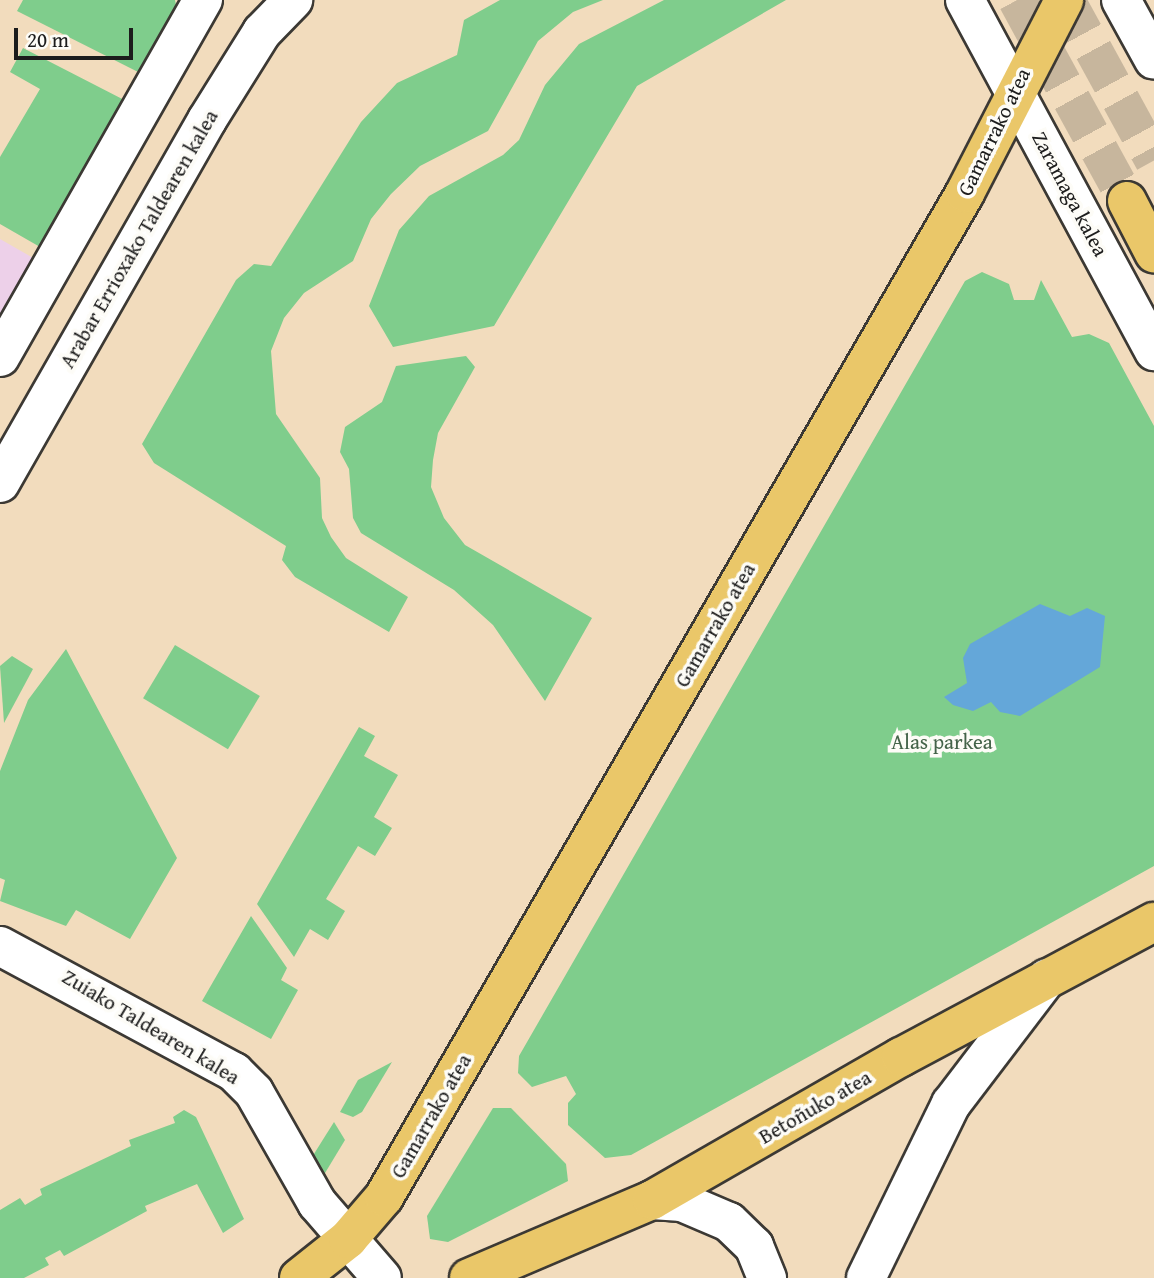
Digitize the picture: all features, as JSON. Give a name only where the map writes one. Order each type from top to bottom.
[{"type":"main road","name":"Gamarrako atea","points":[[299,1278],[348,1239],[384,1197],[938,242],[1014,91],[1064,0]]},
{"type":"main road","points":[[1126,201],[1154,253]]},
{"type":"main road","name":"Betoñuko atea","points":[[469,1278],[652,1200],[1047,978],[1154,922]]},
{"type":"street","points":[[0,357],[204,0]]},
{"type":"street","name":"Zaramaga kalea","points":[[965,0],[1154,351]]},
{"type":"street","points":[[1121,0],[1154,60]]},
{"type":"street","name":"Arabar Errioxako Taldearen kalea","points":[[0,484],[200,131],[262,32],[291,1]]},
{"type":"street","name":"Zuiako Taldearen kalea","points":[[0,946],[234,1072],[254,1092],[317,1203],[382,1278]]},
{"type":"street","points":[[866,1278],[951,1104],[1047,978]]},
{"type":"street","points":[[652,1200],[682,1202],[729,1222],[754,1246],[766,1278]]},
{"type":"shaded area","points":[[0,239],[42,263],[0,336]]},
{"type":"green space","points":[[23,0],[175,0],[179,20],[148,77],[17,11]]},
{"type":"green space","points":[[500,0],[603,0],[573,12],[538,41],[488,131],[420,166],[391,194],[371,219],[353,261],[304,293],[284,318],[271,351],[276,414],[320,478],[322,518],[331,537],[346,558],[408,597],[389,632],[295,577],[282,560],[286,546],[154,463],[142,444],[236,280],[254,264],[271,266],[361,122],[397,83],[457,55],[464,20]]},
{"type":"green space","points":[[664,0],[786,0],[637,86],[494,326],[393,347],[369,306],[399,230],[429,196],[503,155],[519,140],[545,85],[579,44]]},
{"type":"green space","points":[[23,48],[132,104],[47,251],[0,224],[0,157],[40,89],[10,72]]},
{"type":"green space","name":"Alas parkea","points":[[982,272],[1009,284],[1014,300],[1034,300],[1041,280],[1072,337],[1089,334],[1109,343],[1154,426],[1154,866],[631,1155],[605,1158],[568,1125],[568,1103],[576,1094],[566,1076],[532,1087],[518,1073],[519,1056],[965,281]]},
{"type":"green space","points":[[466,356],[475,367],[438,433],[433,460],[431,487],[444,518],[465,545],[592,618],[545,701],[493,625],[454,590],[361,533],[353,518],[349,469],[340,452],[345,427],[382,402],[396,366]]},
{"type":"green space","points":[[175,645],[260,696],[228,749],[143,698]]},
{"type":"green space","points":[[66,649],[177,858],[130,939],[76,910],[66,926],[0,901],[5,880],[0,878],[0,771],[28,700]]},
{"type":"green space","points":[[12,656],[33,669],[4,723],[0,666]]},
{"type":"green space","points":[[359,727],[375,736],[364,756],[398,775],[374,817],[392,828],[375,856],[358,846],[326,899],[345,911],[328,940],[310,929],[294,957],[257,904]]},
{"type":"green space","points":[[251,916],[287,968],[281,980],[298,990],[271,1039],[202,1001]]},
{"type":"green space","points":[[392,1062],[362,1112],[353,1117],[340,1112],[358,1080]]},
{"type":"green space","points":[[493,1108],[511,1108],[566,1164],[568,1181],[448,1242],[430,1239],[427,1216]]},
{"type":"green space","points":[[184,1110],[196,1117],[244,1219],[223,1233],[197,1184],[145,1206],[147,1211],[64,1256],[60,1250],[45,1258],[49,1265],[24,1278],[0,1278],[0,1210],[20,1198],[25,1205],[42,1195],[40,1189],[131,1146],[129,1140],[175,1123],[173,1117]]},
{"type":"green space","points":[[334,1122],[345,1140],[322,1178],[307,1165]]},
{"type":"water","points":[[1040,604],[1070,616],[1087,608],[1105,616],[1100,667],[1020,716],[1000,712],[991,702],[973,711],[953,705],[944,697],[967,683],[963,658],[970,644]]},
{"type":"tunnel","points":[[1017,0],[1127,201]]},
{"type":"tunnel","points":[[1066,0],[1154,161]]}]
